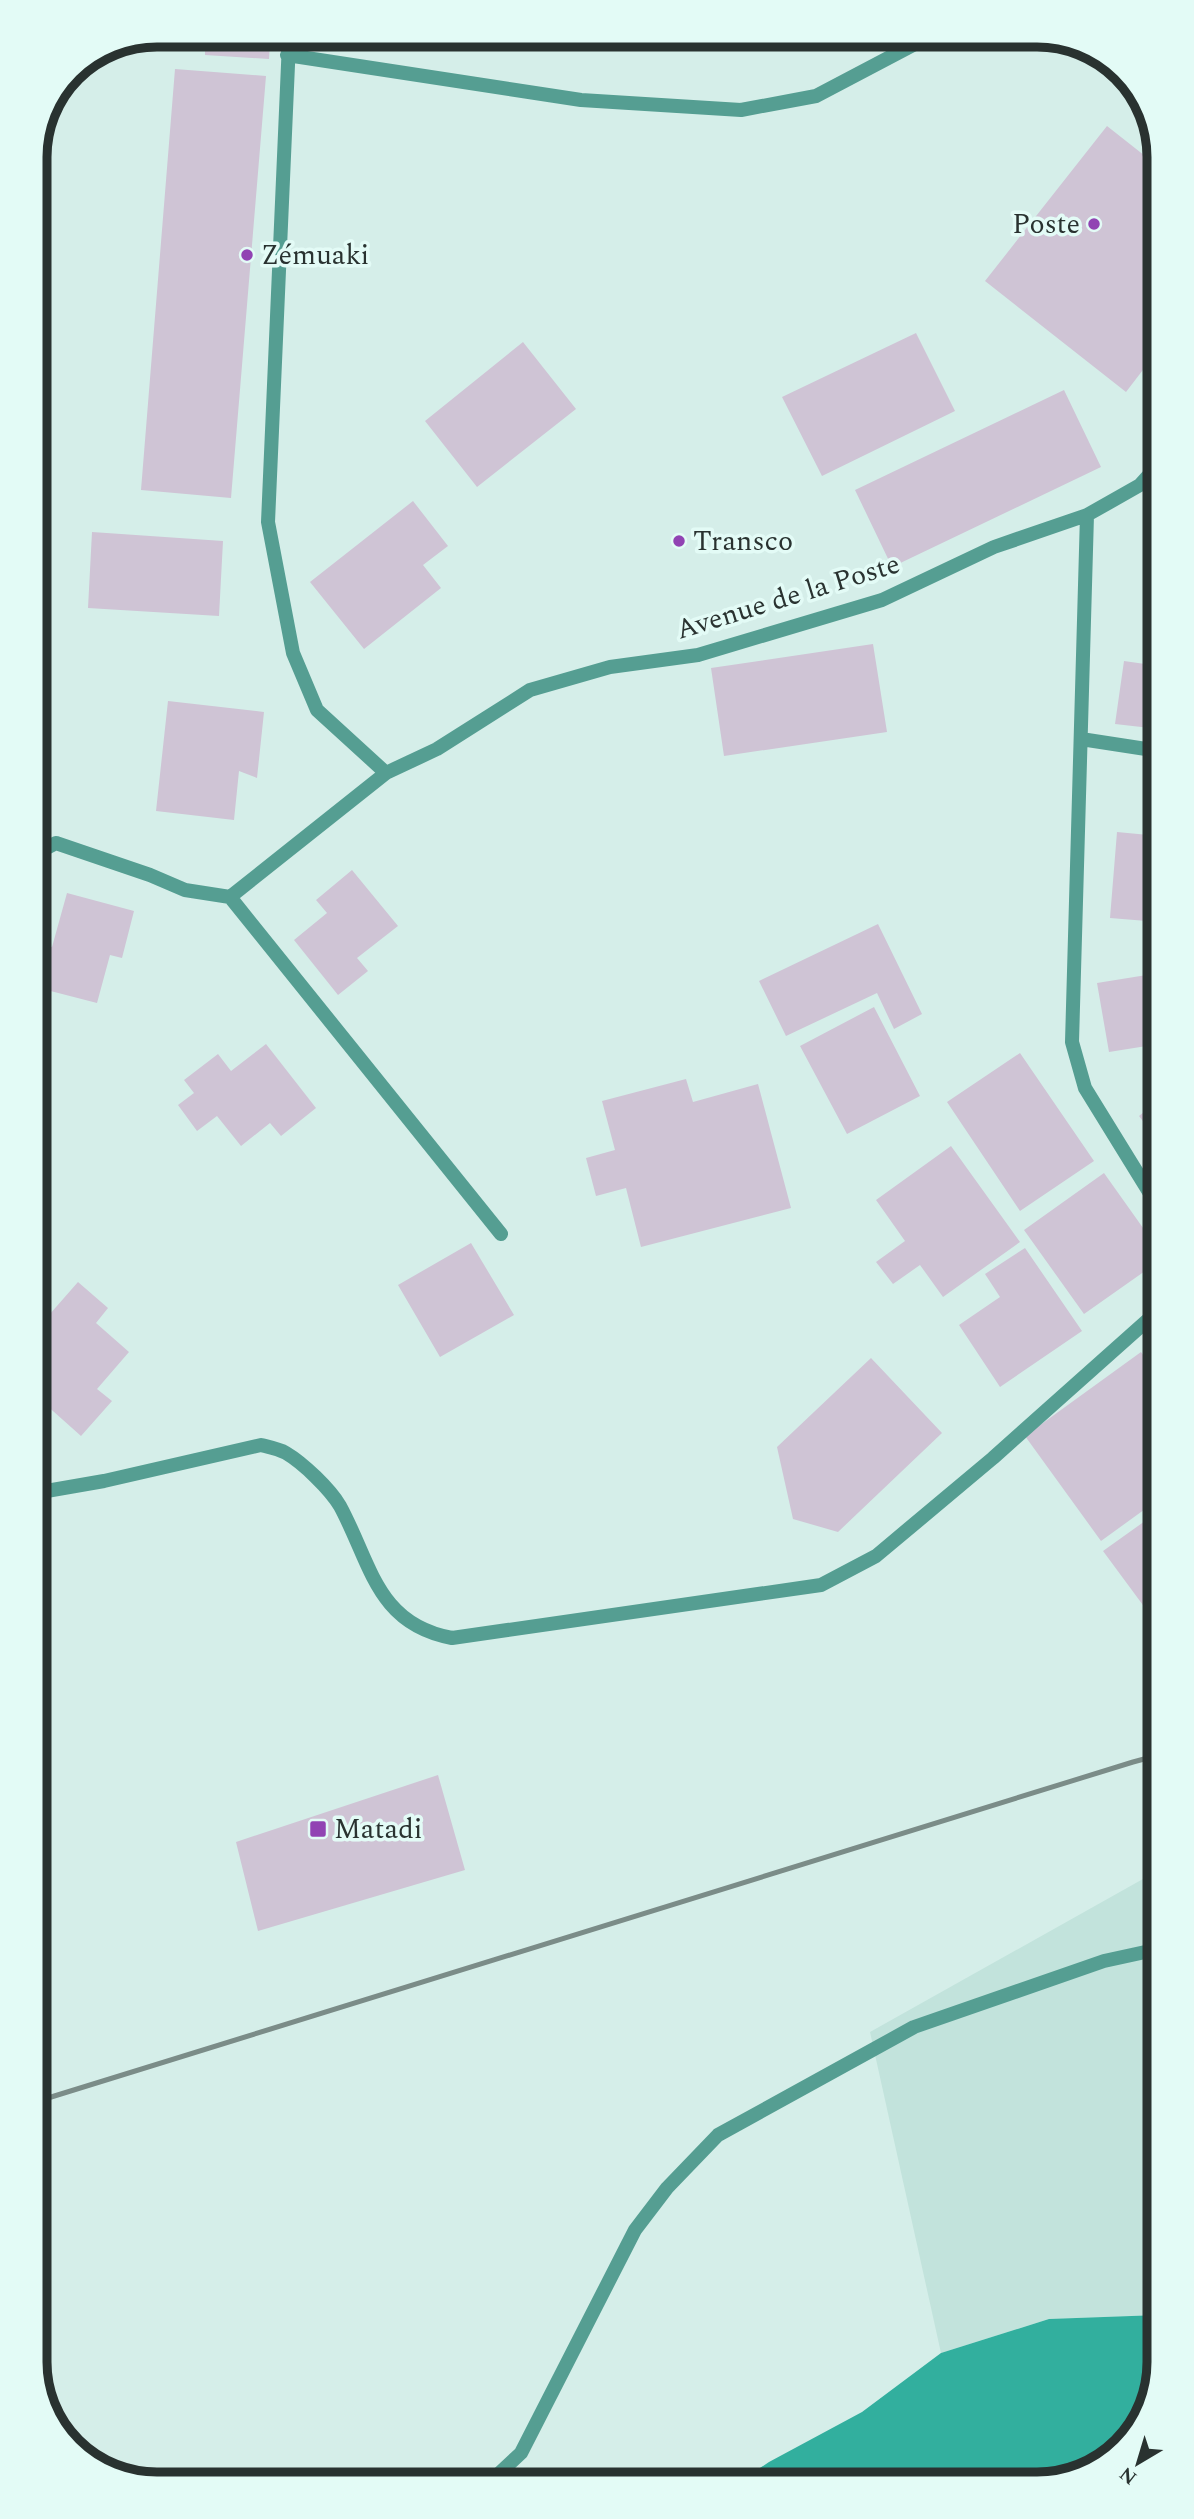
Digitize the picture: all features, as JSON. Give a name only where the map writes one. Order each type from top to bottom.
[{"type":"street","points":[[386,773],[317,710],[293,653],[268,522],[288,49],[581,100],[741,110],[816,96],[912,47]]},
{"type":"street","name":"Avenue de la Poste","points":[[230,897],[386,773],[437,749],[530,690],[610,667],[698,655],[882,600],[994,547],[1087,515],[1140,485],[1147,477]]},
{"type":"street","points":[[1087,515],[1072,1042],[1085,1088],[1147,1189]]},
{"type":"street","points":[[1081,739],[1147,749]]},
{"type":"street","points":[[47,848],[56,844],[150,875],[185,890],[230,897],[501,1234]]},
{"type":"street","points":[[47,1491],[104,1481],[261,1444],[286,1453],[312,1474],[339,1504],[367,1569],[398,1614],[430,1634],[452,1638],[821,1585],[876,1556],[993,1458],[1147,1321]]},
{"type":"street","points":[[501,2472],[521,2453],[635,2230],[667,2188],[718,2135],[914,2027],[1104,1961],[1147,1952]]},
{"type":"shaded area","points":[[1147,1877],[1147,2315],[1049,2319],[941,2353],[870,2032]]},
{"type":"shaded area","points":[[1147,2315],[1146,2376],[1141,2397],[1124,2428],[1103,2428],[1103,2449],[1079,2463],[1058,2470],[1037,2472],[754,2472],[862,2412],[941,2353],[1049,2319]]},
{"type":"building","points":[[205,47],[270,47],[269,59],[205,55]]},
{"type":"building","points":[[175,69],[266,76],[231,498],[141,490]]},
{"type":"building","name":"Poste","points":[[1107,126],[1147,158],[1147,365],[1126,392],[985,281]]},
{"type":"building","points":[[916,333],[955,411],[822,476],[782,397]]},
{"type":"building","points":[[523,342],[576,409],[477,487],[425,421]]},
{"type":"building","points":[[1064,390],[1101,467],[892,567],[855,490]]},
{"type":"building","points":[[413,501],[448,546],[423,565],[441,588],[364,649],[310,582]]},
{"type":"building","points":[[92,532],[223,541],[219,616],[88,608]]},
{"type":"building","points":[[873,644],[887,732],[724,756],[711,668]]},
{"type":"building","points":[[1124,661],[1147,664],[1147,728],[1115,724]]},
{"type":"building","points":[[168,701],[264,712],[257,778],[239,771],[234,820],[156,811]]},
{"type":"building","points":[[1117,832],[1147,835],[1147,921],[1110,918]]},
{"type":"building","points":[[352,870],[398,926],[357,958],[368,971],[338,995],[294,940],[327,913],[316,900]]},
{"type":"building","points":[[67,893],[134,911],[122,958],[110,955],[97,1003],[47,990],[47,946],[52,947]]},
{"type":"building","points":[[878,924],[922,1014],[894,1029],[877,993],[786,1036],[759,981]]},
{"type":"building","points":[[1147,975],[1147,1046],[1109,1052],[1097,983]]},
{"type":"building","points":[[874,1007],[920,1096],[847,1134],[800,1046]]},
{"type":"building","points":[[266,1044],[316,1108],[281,1136],[270,1123],[241,1146],[217,1116],[197,1131],[178,1105],[194,1093],[184,1080],[218,1054],[231,1071]]},
{"type":"building","points":[[1020,1053],[1094,1161],[1020,1211],[947,1102]]},
{"type":"building","points":[[686,1079],[693,1102],[758,1084],[791,1208],[641,1247],[626,1188],[596,1196],[586,1158],[615,1150],[602,1101]]},
{"type":"building","points":[[1147,1110],[1147,1126],[1139,1116]]},
{"type":"building","points":[[951,1146],[1020,1242],[943,1297],[920,1265],[893,1284],[876,1262],[905,1241],[876,1200]]},
{"type":"building","points":[[1104,1173],[1147,1234],[1147,1270],[1084,1314],[1024,1230]]},
{"type":"building","points":[[471,1243],[514,1315],[440,1357],[398,1285]]},
{"type":"building","points":[[1025,1248],[1082,1331],[1000,1387],[959,1325],[1000,1297],[985,1274]]},
{"type":"building","points":[[78,1282],[108,1308],[96,1323],[129,1352],[97,1389],[112,1401],[81,1436],[47,1406],[47,1317]]},
{"type":"building","points":[[1141,1352],[1147,1360],[1147,1508],[1101,1541],[1025,1436]]},
{"type":"building","points":[[871,1358],[942,1433],[838,1532],[793,1519],[777,1447]]},
{"type":"building","points":[[1147,1520],[1147,1611],[1103,1551]]},
{"type":"building","points":[[438,1775],[465,1870],[258,1931],[236,1842]]},
{"type":"railway","points":[[47,2098],[1147,1758]]},
{"type":"place","name":"Poste","points":[[1094,224]]},
{"type":"place","name":"Zémuaki","points":[[247,255]]},
{"type":"place","name":"Transco","points":[[679,541]]},
{"type":"place","name":"Matadi","points":[[318,1829]]}]
